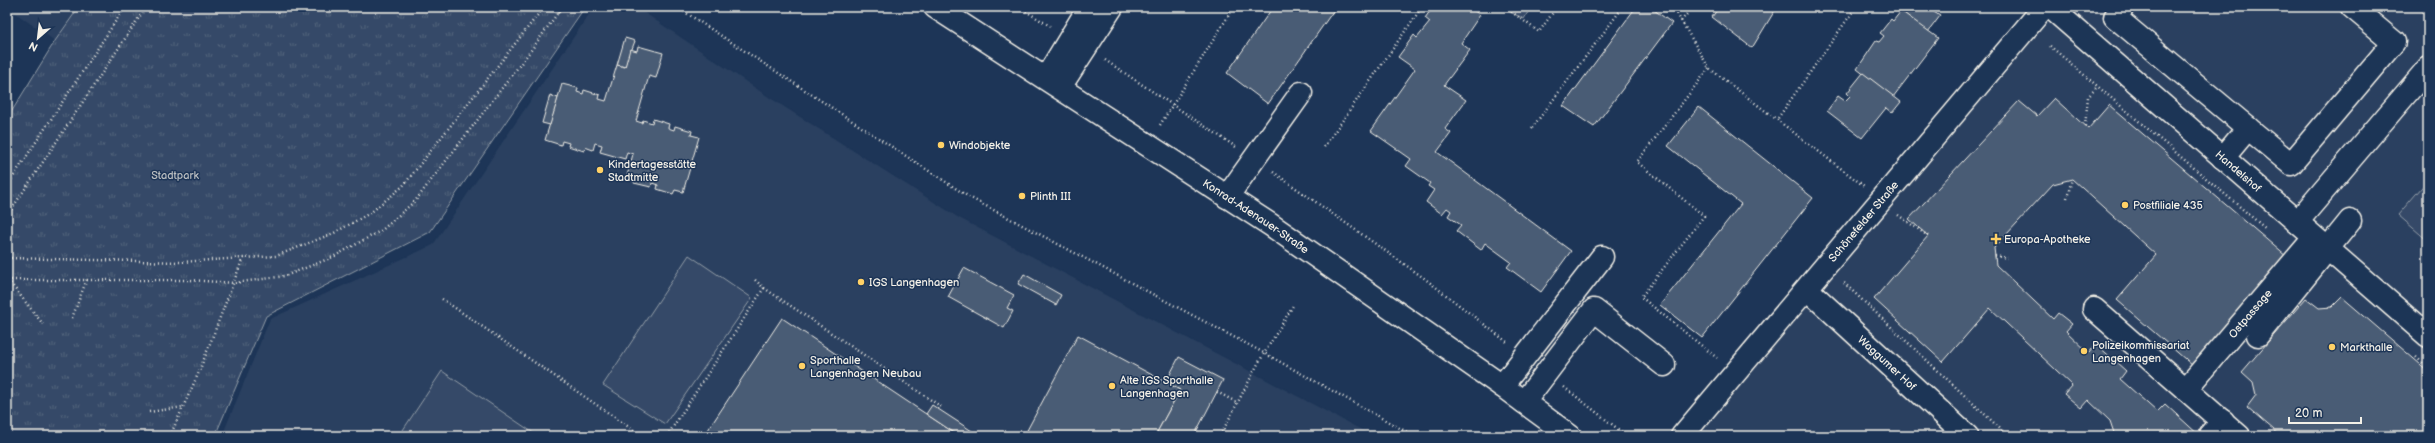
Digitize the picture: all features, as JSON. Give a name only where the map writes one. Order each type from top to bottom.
[{"type":"street","name":"Konrad-Adenauer-Straße","points":[[934,7],[1053,82],[1227,196],[1502,386],[1570,436]]},
{"type":"street","points":[[1077,43],[1089,7]]},
{"type":"street","points":[[1053,82],[1077,43],[1112,7]]},
{"type":"street","name":"Schönefelder Straße","points":[[1682,436],[2044,7]]},
{"type":"street","name":"Handelshof","points":[[2050,7],[2428,336]]},
{"type":"street","points":[[2123,7],[2115,17],[2291,164],[2394,42],[2352,7]]},
{"type":"street","points":[[2297,222],[2428,68]]},
{"type":"street","points":[[1227,196],[1301,93]]},
{"type":"street","points":[[2223,158],[2248,128]]},
{"type":"street","points":[[2258,335],[2321,243],[2350,221]]},
{"type":"street","name":"Ostpassage","points":[[2186,390],[2321,243]]},
{"type":"street","points":[[1502,386],[1602,257]]},
{"type":"street","name":"Waggumer Hof","points":[[1807,289],[1967,436]]},
{"type":"street","points":[[2094,309],[2186,390],[2217,429],[2239,436]]},
{"type":"street","points":[[1524,402],[1545,372],[1594,310],[1664,365]]},
{"type":"path","points":[[7,186],[125,7]]},
{"type":"path","points":[[7,216],[146,7]]},
{"type":"path","points":[[7,258],[181,262],[276,256],[334,233],[370,213],[403,186],[544,7]]},
{"type":"path","points":[[7,280],[87,279],[234,283],[285,276],[333,257],[382,230],[416,200],[532,49],[562,7]]},
{"type":"path","points":[[677,7],[969,197],[1264,352],[1414,436]]},
{"type":"path","points":[[1019,7],[1253,158],[1424,278],[1525,356]]},
{"type":"path","points":[[1149,144],[1234,7]]},
{"type":"path","points":[[1324,146],[1422,7]]},
{"type":"path","points":[[1505,7],[1539,32],[1557,7]]},
{"type":"path","points":[[1532,128],[1623,7]]},
{"type":"path","points":[[1673,7],[1709,68],[1778,118],[1881,199],[1902,219],[1928,236]]},
{"type":"path","points":[[1681,21],[1692,7]]},
{"type":"path","points":[[1778,118],[1856,7]]},
{"type":"path","points":[[2050,46],[2268,230]]},
{"type":"path","points":[[1709,68],[1637,162],[1704,216],[1641,297],[1736,373]]},
{"type":"path","points":[[2085,126],[2088,98],[2097,87]]},
{"type":"path","points":[[2067,198],[2072,179]]},
{"type":"path","points":[[1995,256],[2008,258]]},
{"type":"path","points":[[170,436],[243,258]]},
{"type":"path","points":[[754,278],[764,288],[943,408]]},
{"type":"path","points":[[72,318],[87,279]]},
{"type":"path","points":[[7,280],[43,324]]},
{"type":"path","points":[[1844,283],[2008,436]]},
{"type":"path","points":[[667,436],[764,288]]},
{"type":"path","points":[[442,299],[642,436]]},
{"type":"path","points":[[1220,436],[1264,352],[1294,304]]},
{"type":"path","points":[[2411,353],[2428,368]]},
{"type":"path","points":[[1545,372],[1627,436]]},
{"type":"path","points":[[1217,392],[1238,402]]},
{"type":"path","points":[[149,412],[183,407]]},
{"type":"shaded area","points":[[7,7],[79,7],[55,41]]},
{"type":"shaded area","name":"IGS Langenhagen","points":[[594,7],[636,7],[767,96],[959,218],[1373,436],[222,436],[270,319],[433,245]]},
{"type":"shaded area","points":[[2044,7],[2428,7],[2428,436],[1682,436]]},
{"type":"green space","name":"Stadtpark","points":[[79,7],[585,7],[430,232],[266,316],[215,436],[7,436],[7,119],[55,41]]},
{"type":"green space","points":[[1500,7],[1531,7],[1524,19]]},
{"type":"green space","points":[[2428,180],[2428,241],[2398,215]]},
{"type":"green space","points":[[689,255],[752,298],[665,424],[603,385]]},
{"type":"green space","points":[[442,371],[538,436],[399,436]]},
{"type":"building","points":[[1273,7],[1336,7],[1268,104],[1227,73]]},
{"type":"building","points":[[1433,7],[1469,7],[1480,15],[1461,43],[1470,50],[1444,85],[1466,100],[1445,129],[1451,133],[1437,152],[1571,251],[1541,292],[1507,267],[1511,262],[1485,243],[1481,250],[1456,231],[1461,225],[1448,216],[1451,211],[1447,208],[1442,214],[1426,202],[1434,190],[1428,186],[1430,183],[1406,166],[1411,159],[1371,131],[1415,69],[1398,57],[1414,35],[1417,38],[1430,22],[1425,18]]},
{"type":"building","points":[[1636,7],[1650,7],[1672,23],[1594,127],[1563,106]]},
{"type":"building","points":[[1719,7],[1777,7],[1752,48],[1712,17]]},
{"type":"building","points":[[1896,7],[1938,7],[1934,12],[1940,16],[1928,32]]},
{"type":"building","points":[[1901,11],[1938,38],[1893,97],[1857,69],[1876,41],[1879,42],[1884,36],[1880,33],[1891,19],[1893,21]]},
{"type":"building","points":[[625,38],[635,41],[625,67],[617,65]]},
{"type":"building","points":[[638,46],[663,53],[656,78],[649,76],[636,121],[642,123],[643,120],[652,123],[653,119],[669,124],[668,128],[674,130],[675,126],[692,131],[691,135],[699,137],[683,192],[675,190],[673,194],[657,189],[658,185],[652,183],[651,187],[634,183],[635,178],[627,176],[633,154],[627,152],[625,159],[600,152],[602,145],[595,143],[593,150],[585,147],[584,151],[568,146],[569,143],[562,141],[561,145],[545,140],[562,84],[578,88],[577,92],[583,94],[584,90],[600,95],[599,99],[606,101],[617,65],[625,67],[630,49],[637,51]]},
{"type":"building","points":[[1863,73],[1901,102],[1892,113],[1886,108],[1862,138],[1827,111],[1838,96],[1845,101],[1850,96],[1847,93]]},
{"type":"building","points":[[550,95],[558,98],[550,125],[542,123]]},
{"type":"building","points":[[2054,98],[2088,129],[2109,105],[2287,257],[2193,366],[2117,300],[2156,255],[2072,179],[2053,184],[1994,248],[1996,265],[2053,319],[2058,313],[2072,324],[2066,331],[2089,353],[2096,344],[2126,371],[2120,379],[2157,412],[2165,404],[2200,436],[2115,436],[2110,421],[2088,400],[2081,408],[2064,394],[2072,385],[1990,308],[1943,362],[1874,299],[1928,236],[1909,219],[2019,101],[2037,116]]},
{"type":"building","points":[[1699,107],[1813,198],[1702,338],[1660,305],[1741,204],[1668,146]]},
{"type":"building","points":[[964,268],[1014,295],[1007,308],[1013,311],[1004,328],[948,297]]},
{"type":"building","points":[[1024,274],[1061,295],[1056,305],[1018,284]]},
{"type":"building","name":"Markthalle","points":[[2342,297],[2428,371],[2428,433],[2425,436],[2281,436],[2247,407],[2256,395],[2253,382],[2242,372],[2306,298],[2319,308],[2332,307]]},
{"type":"building","name":"Sporthalle Langenhagen Neubau","points":[[782,318],[959,436],[704,436]]},
{"type":"building","name":"Alte IGS Sporthalle Langenhagen","points":[[1078,335],[1180,390],[1155,436],[1024,436]]},
{"type":"building","points":[[1179,357],[1223,380],[1194,436],[1155,436],[1180,390],[1166,382]]},
{"type":"building","points":[[932,405],[975,433],[973,436],[959,436],[926,414]]},
{"type":"place","name":"Windobjekte","points":[[941,145]]},
{"type":"place","name":"Kindertagesstätte Stadtmitte","points":[[600,170]]},
{"type":"place","name":"Plinth III","points":[[1022,196]]},
{"type":"place","name":"Postfiliale 435","points":[[2125,205]]},
{"type":"place","name":"Europa-Apotheke","points":[[1996,239]]},
{"type":"place","name":"IGS Langenhagen","points":[[861,282]]},
{"type":"place","name":"Markthalle","points":[[2332,347]]},
{"type":"place","name":"Polizeikommissariat Langenhagen","points":[[2084,351]]},
{"type":"place","name":"Sporthalle Langenhagen Neubau","points":[[802,366]]},
{"type":"place","name":"Alte IGS Sporthalle Langenhagen","points":[[1112,386]]}]
